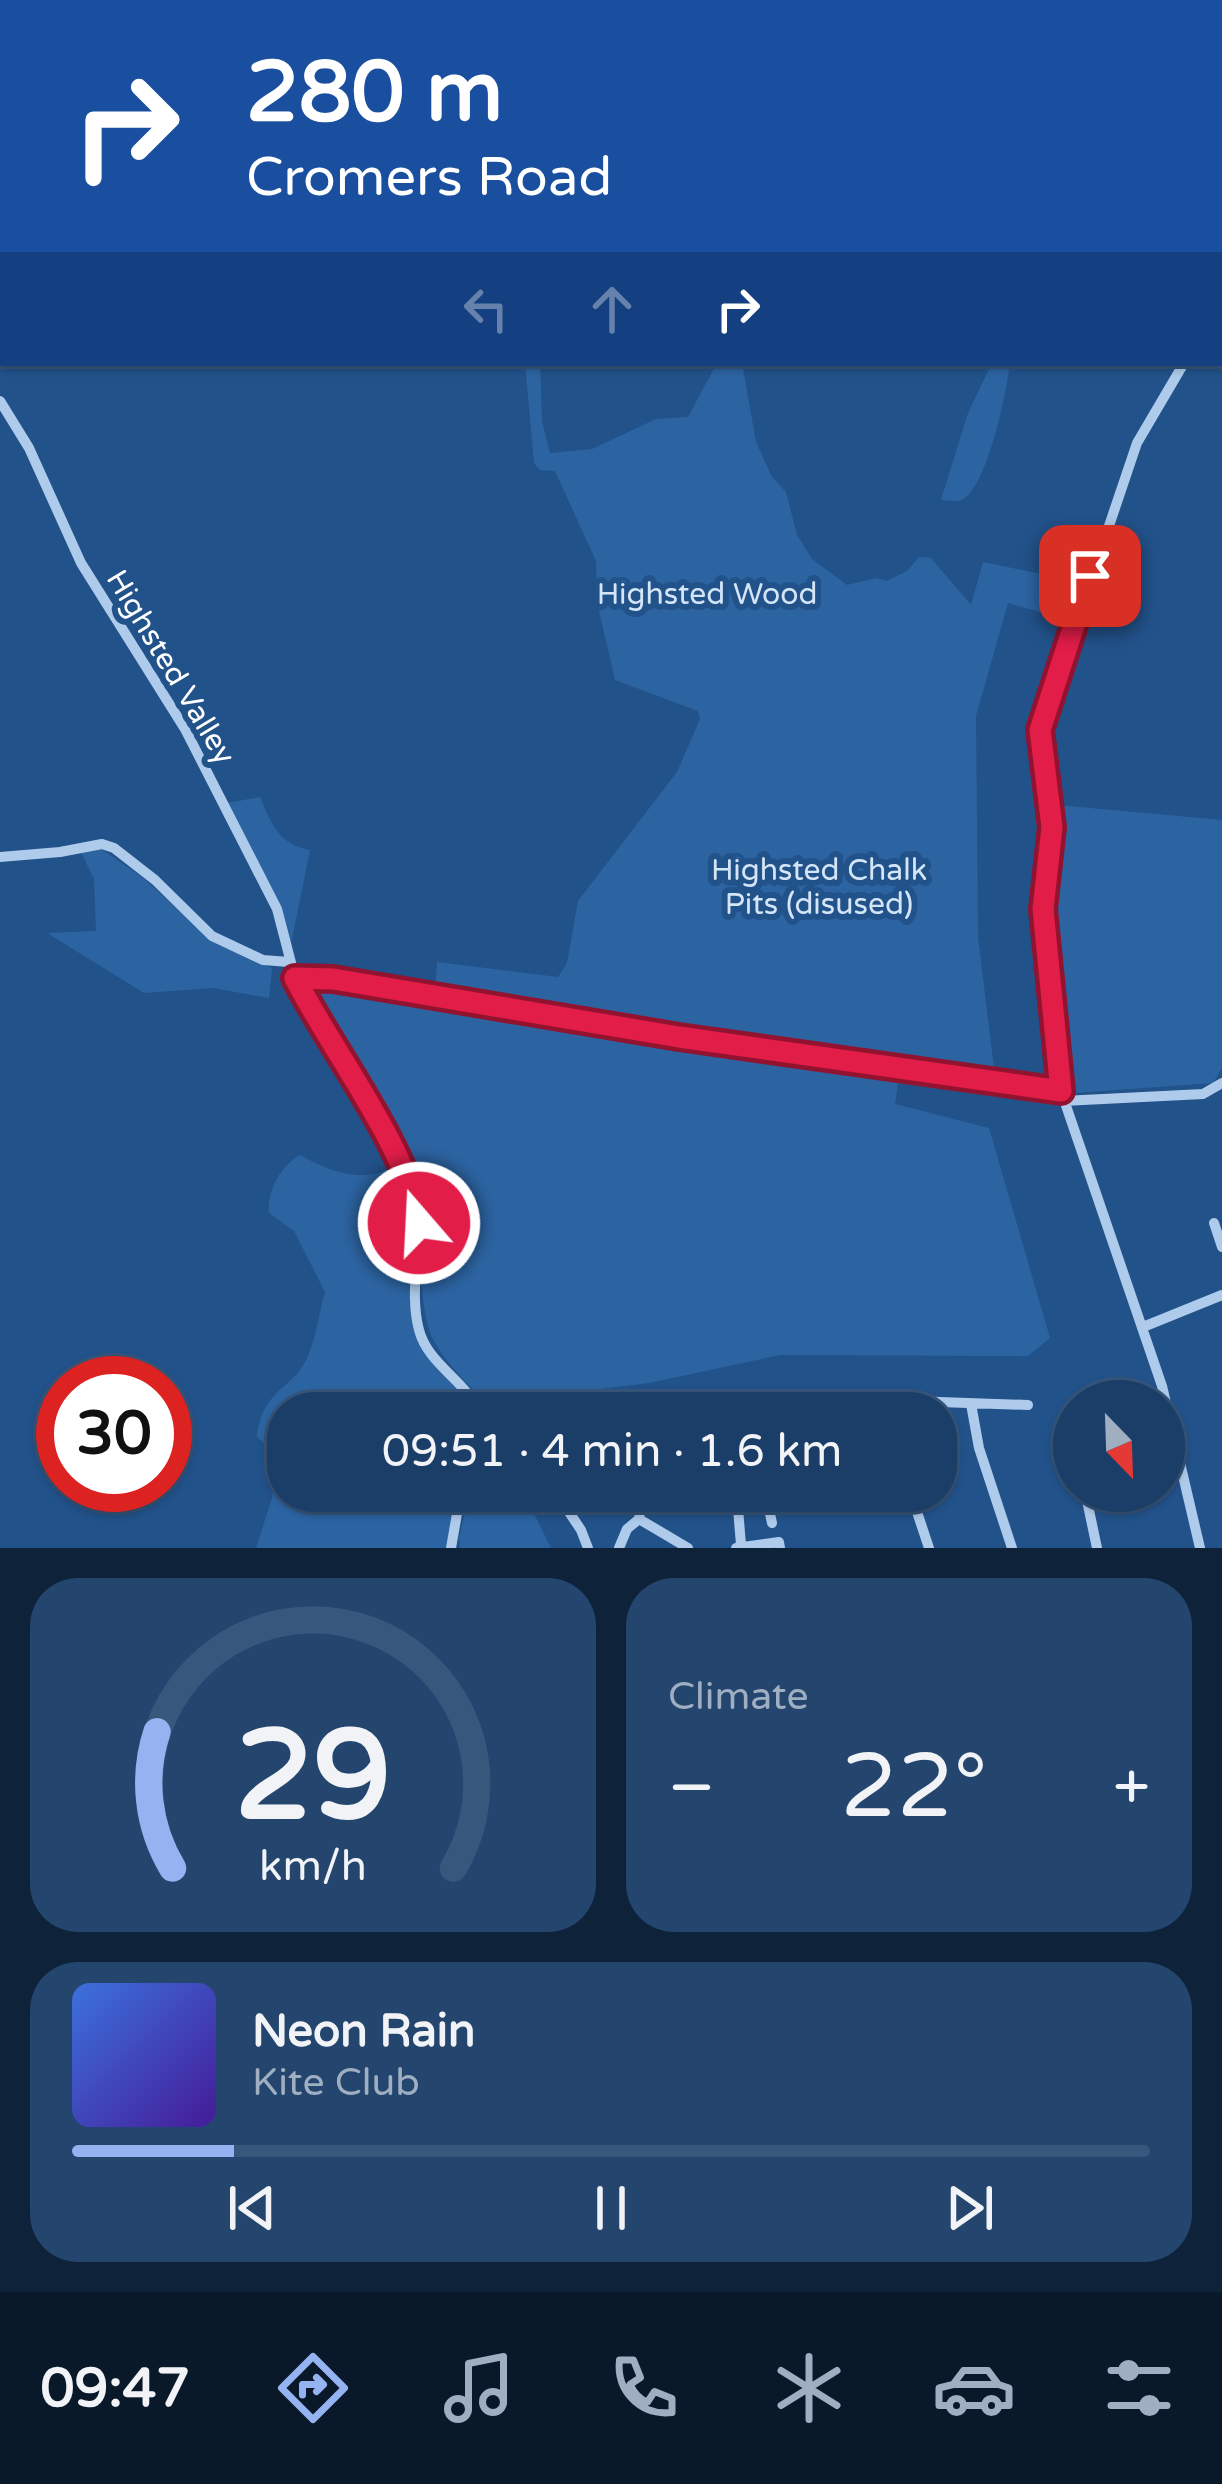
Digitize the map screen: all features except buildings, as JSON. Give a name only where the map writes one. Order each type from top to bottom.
[{"type":"street","points":[[1182,366],[1137,442],[1040,730],[1052,827],[1043,909],[1062,1096],[1143,1327],[1179,1447],[1200,1548]]},
{"type":"street","name":"Highsted Valley","points":[[0,401],[49,487],[81,563],[151,671],[203,764],[277,909],[295,978],[416,1202],[420,1336],[441,1368],[465,1392]]},
{"type":"street","points":[[0,857],[60,853],[102,844],[155,880],[212,936],[263,960],[290,962]]},
{"type":"street","points":[[295,978],[333,979],[1062,1096],[1203,1094],[1222,1083]]},
{"type":"street","points":[[1214,1223],[1222,1247]]},
{"type":"street","points":[[1143,1327],[1222,1295]]},
{"type":"street","points":[[971,1404],[979,1448],[1012,1548]]},
{"type":"street","points":[[957,1405],[1031,1405]]},
{"type":"street","points":[[451,1548],[457,1512]]},
{"type":"street","points":[[569,1512],[588,1548]]},
{"type":"street","points":[[619,1548],[641,1512]]},
{"type":"street","points":[[736,1512],[739,1546],[777,1535]]},
{"type":"street","points":[[917,1512],[929,1548]]},
{"type":"street","points":[[1089,1512],[1097,1548]]},
{"type":"street","points":[[639,1519],[688,1548]]},
{"type":"green space","points":[[525,366],[540,366],[542,421],[550,453],[592,449],[656,419],[688,417],[715,366],[743,366],[756,442],[772,477],[786,492],[797,535],[812,559],[847,585],[877,578],[887,581],[907,571],[919,557],[931,558],[971,605],[983,562],[1056,577],[1085,561],[1092,542],[1094,556],[1070,621],[1008,603],[976,716],[978,937],[995,1076],[435,994],[437,962],[558,977],[567,963],[578,901],[677,772],[700,719],[698,711],[615,680],[597,602],[596,561],[555,471],[540,470],[534,463]]},
{"type":"green space","points":[[991,366],[1009,366],[1000,415],[979,478],[961,500],[941,500],[968,413]]},
{"type":"green space","points":[[260,797],[283,838],[310,850],[291,944],[227,803]]},
{"type":"green space","points":[[1057,805],[1222,820],[1222,1068],[1213,1083],[1076,1093],[1053,905]]},
{"type":"green space","points":[[101,849],[142,877],[208,937],[272,968],[269,998],[213,988],[144,993],[47,933],[96,931],[94,879],[81,852]]},
{"type":"green space","points":[[304,981],[899,1074],[895,1104],[989,1128],[1050,1338],[1028,1356],[780,1355],[649,1383],[576,1392],[475,1392],[446,1360],[430,1332],[422,1293],[420,1211],[412,1170]]},
{"type":"green space","points":[[300,1155],[357,1175],[391,1167],[413,1208],[410,1308],[418,1341],[459,1392],[278,1392],[307,1358],[325,1292],[294,1231],[269,1213],[270,1196],[287,1165]]},
{"type":"green space","points":[[267,1405],[267,1445],[257,1437]]},
{"type":"green space","points":[[268,1512],[455,1512],[447,1548],[256,1548]]},
{"type":"green space","points":[[465,1512],[533,1512],[551,1548],[460,1548]]},
{"type":"route","points":[[419,1223],[416,1202],[395,1156],[316,1018],[298,976],[1061,1091],[1043,909],[1052,827],[1040,730],[1090,576]]},
{"type":"park label","name":"Highsted Wood","points":[[707,594]]},
{"type":"park label","name":"Highsted Chalk Pits (disused)","points":[[819,887]]}]
